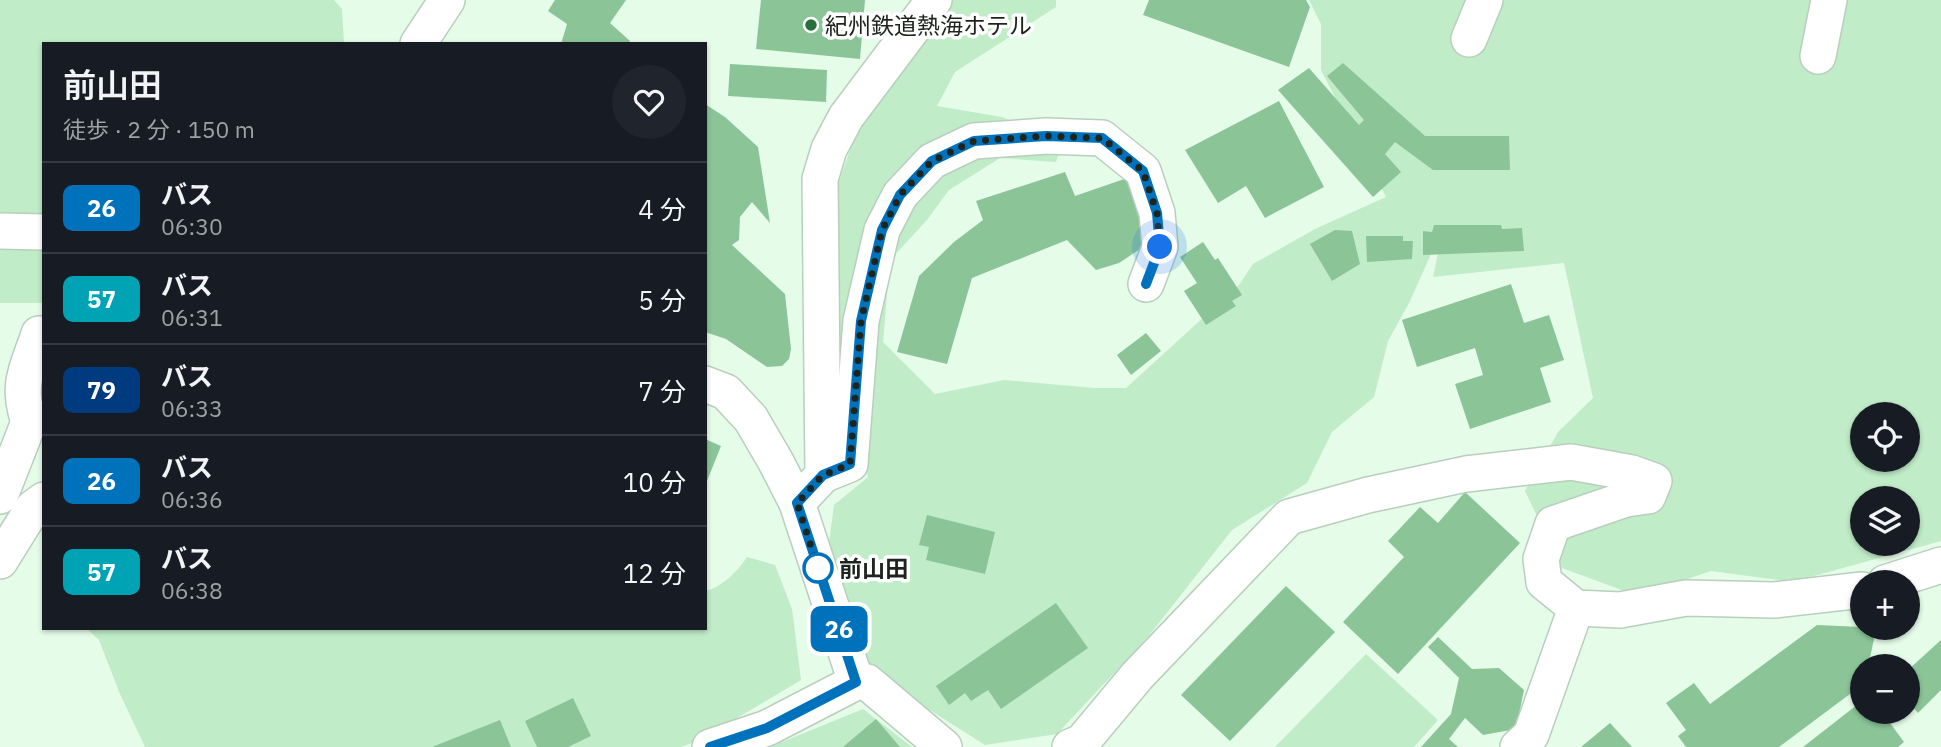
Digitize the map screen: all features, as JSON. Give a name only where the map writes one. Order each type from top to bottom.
[{"type":"street","points":[[419,42],[447,0]]},
{"type":"street","points":[[823,475],[820,179],[829,149],[846,117],[934,0]]},
{"type":"street","points":[[1469,39],[1485,0]]},
{"type":"street","points":[[1818,56],[1829,0]]},
{"type":"street","points":[[797,503],[823,475],[850,464],[861,321],[882,230],[900,195],[932,161],[974,141],[1046,136],[1102,138],[1143,171],[1157,213],[1160,247],[1146,284]]},
{"type":"street","points":[[0,231],[42,232]]},
{"type":"street","points":[[0,496],[36,420],[23,403],[23,380],[39,334],[42,334]]},
{"type":"street","points":[[707,385],[726,392],[751,419],[797,503],[856,682]]},
{"type":"street","points":[[1070,747],[1082,742],[1138,676],[1289,517],[1368,495],[1466,474],[1571,462],[1632,473],[1654,481],[1648,496],[1626,499],[1553,524],[1541,559],[1544,582],[1576,608],[1620,610],[1686,598],[1774,600],[1850,591]]},
{"type":"street","points":[[0,561],[33,508],[42,501]]},
{"type":"street","points":[[1920,572],[1941,565]]},
{"type":"street","points":[[1518,747],[1531,735],[1576,608]]},
{"type":"street","points":[[710,747],[767,728],[856,682],[867,682],[944,747]]},
{"type":"green space","points":[[0,0],[334,0],[342,9],[344,42],[42,42],[42,213],[0,213]]},
{"type":"green space","points":[[952,0],[1056,0],[1056,7],[955,72],[937,106],[1002,117],[1063,143],[1056,162],[1000,158],[949,190],[927,220],[890,260],[883,342],[935,394],[1004,380],[1126,388],[1239,285],[1253,264],[1315,229],[1386,197],[1321,70],[1321,24],[1309,0],[1941,0],[1941,541],[1920,547],[1920,486],[1850,486],[1850,556],[1886,556],[1792,582],[1711,571],[1638,596],[1562,568],[1525,491],[1558,432],[1593,398],[1564,263],[1433,277],[1444,225],[1410,301],[1388,341],[1374,397],[1332,432],[1307,483],[1232,530],[1147,638],[1057,734],[985,745],[862,667],[827,558],[834,505],[868,477],[838,338],[839,181],[859,125]]},
{"type":"green space","points":[[42,248],[42,303],[0,303],[0,249]]},
{"type":"green space","points":[[747,557],[775,565],[792,609],[801,680],[700,740],[681,747],[145,747],[99,640],[88,630],[707,630],[707,590],[729,578]]},
{"type":"green space","points":[[1366,654],[1438,720],[1414,747],[1275,747]]},
{"type":"green space","points":[[863,709],[912,747],[770,747]]},
{"type":"building","points":[[555,0],[626,0],[610,23],[630,42],[562,42],[567,24],[548,11]]},
{"type":"building","name":"紀州鉄道熱海ホテル","points":[[761,0],[865,0],[860,59],[756,49]]},
{"type":"building","points":[[1149,0],[1306,0],[1310,7],[1289,67],[1143,15]]},
{"type":"building","points":[[1343,63],[1425,136],[1509,136],[1510,170],[1433,170],[1395,142],[1385,154],[1401,172],[1373,197],[1278,90],[1309,68],[1359,125],[1364,120],[1327,76]]},
{"type":"building","points":[[730,64],[827,70],[826,102],[728,96]]},
{"type":"building","points":[[1279,101],[1324,187],[1265,218],[1246,186],[1218,203],[1185,150]]},
{"type":"building","points":[[707,105],[725,117],[758,147],[770,223],[752,202],[740,217],[739,240],[732,245],[785,294],[791,349],[789,359],[782,366],[767,367],[726,339],[707,333]]},
{"type":"building","points":[[1065,172],[1075,196],[1130,177],[1146,245],[1119,263],[1096,270],[1067,240],[972,278],[947,364],[897,352],[919,276],[954,242],[983,220],[976,201]]},
{"type":"building","points":[[1434,225],[1501,225],[1502,229],[1522,228],[1524,251],[1423,255],[1423,231],[1432,232]]},
{"type":"building","points":[[1335,230],[1352,231],[1360,264],[1332,281],[1310,244]]},
{"type":"building","points":[[1366,236],[1403,236],[1403,241],[1413,241],[1412,259],[1367,262]]},
{"type":"building","points":[[1203,242],[1215,260],[1218,258],[1242,295],[1232,301],[1236,306],[1206,325],[1184,291],[1197,283],[1180,257]]},
{"type":"building","points":[[1511,284],[1524,323],[1549,315],[1564,360],[1540,368],[1551,402],[1470,429],[1455,384],[1483,375],[1475,348],[1417,367],[1402,320]]},
{"type":"building","points":[[1146,333],[1161,351],[1131,375],[1117,355]]},
{"type":"building","points":[[707,440],[721,446],[707,481]]},
{"type":"building","points":[[1465,492],[1520,543],[1398,674],[1343,622],[1404,557],[1388,541],[1420,507],[1438,523]]},
{"type":"building","points":[[927,515],[995,532],[985,574],[926,560],[929,547],[919,545]]},
{"type":"building","points":[[1286,586],[1335,632],[1230,741],[1181,695]]},
{"type":"building","points":[[1056,603],[1088,648],[1001,709],[988,690],[971,701],[965,693],[949,705],[936,686]]},
{"type":"building","points":[[1817,625],[1850,626],[1850,640],[1874,640],[1871,654],[1850,654],[1850,694],[1779,747],[1686,747],[1678,736],[1686,730],[1666,703],[1694,683],[1710,704]]},
{"type":"building","points":[[1438,637],[1472,669],[1499,668],[1524,690],[1516,729],[1483,735],[1465,718],[1449,739],[1458,747],[1421,747],[1451,714],[1459,678],[1428,647]]},
{"type":"building","points":[[1941,640],[1941,690],[1920,711],[1920,659]]},
{"type":"building","points":[[573,698],[591,736],[568,747],[537,747],[525,721]]},
{"type":"building","points":[[1850,710],[1850,724],[1891,724],[1904,742],[1898,747],[1803,747]]},
{"type":"building","points":[[876,719],[900,747],[843,747]]},
{"type":"building","points":[[500,720],[511,747],[432,747]]},
{"type":"building","points":[[1610,723],[1632,747],[1581,747]]},
{"type":"bus line","name":"26","points":[[710,747],[767,728],[856,682],[797,503],[823,475],[850,464],[861,321],[882,230],[900,195],[932,161],[974,141],[1046,136],[1102,138],[1143,171],[1157,213],[1160,247],[1146,284]]},
{"type":"place","name":"紀州鉄道熱海ホテル","points":[[811,25]]},
{"type":"place","name":"前山田","points":[[818,568]]},
{"type":"route","points":[[818,568],[797,503],[823,475],[850,464],[861,321],[882,230],[900,195],[932,161],[974,141],[1046,136],[1102,138],[1143,171],[1157,213],[1160,247]]}]
